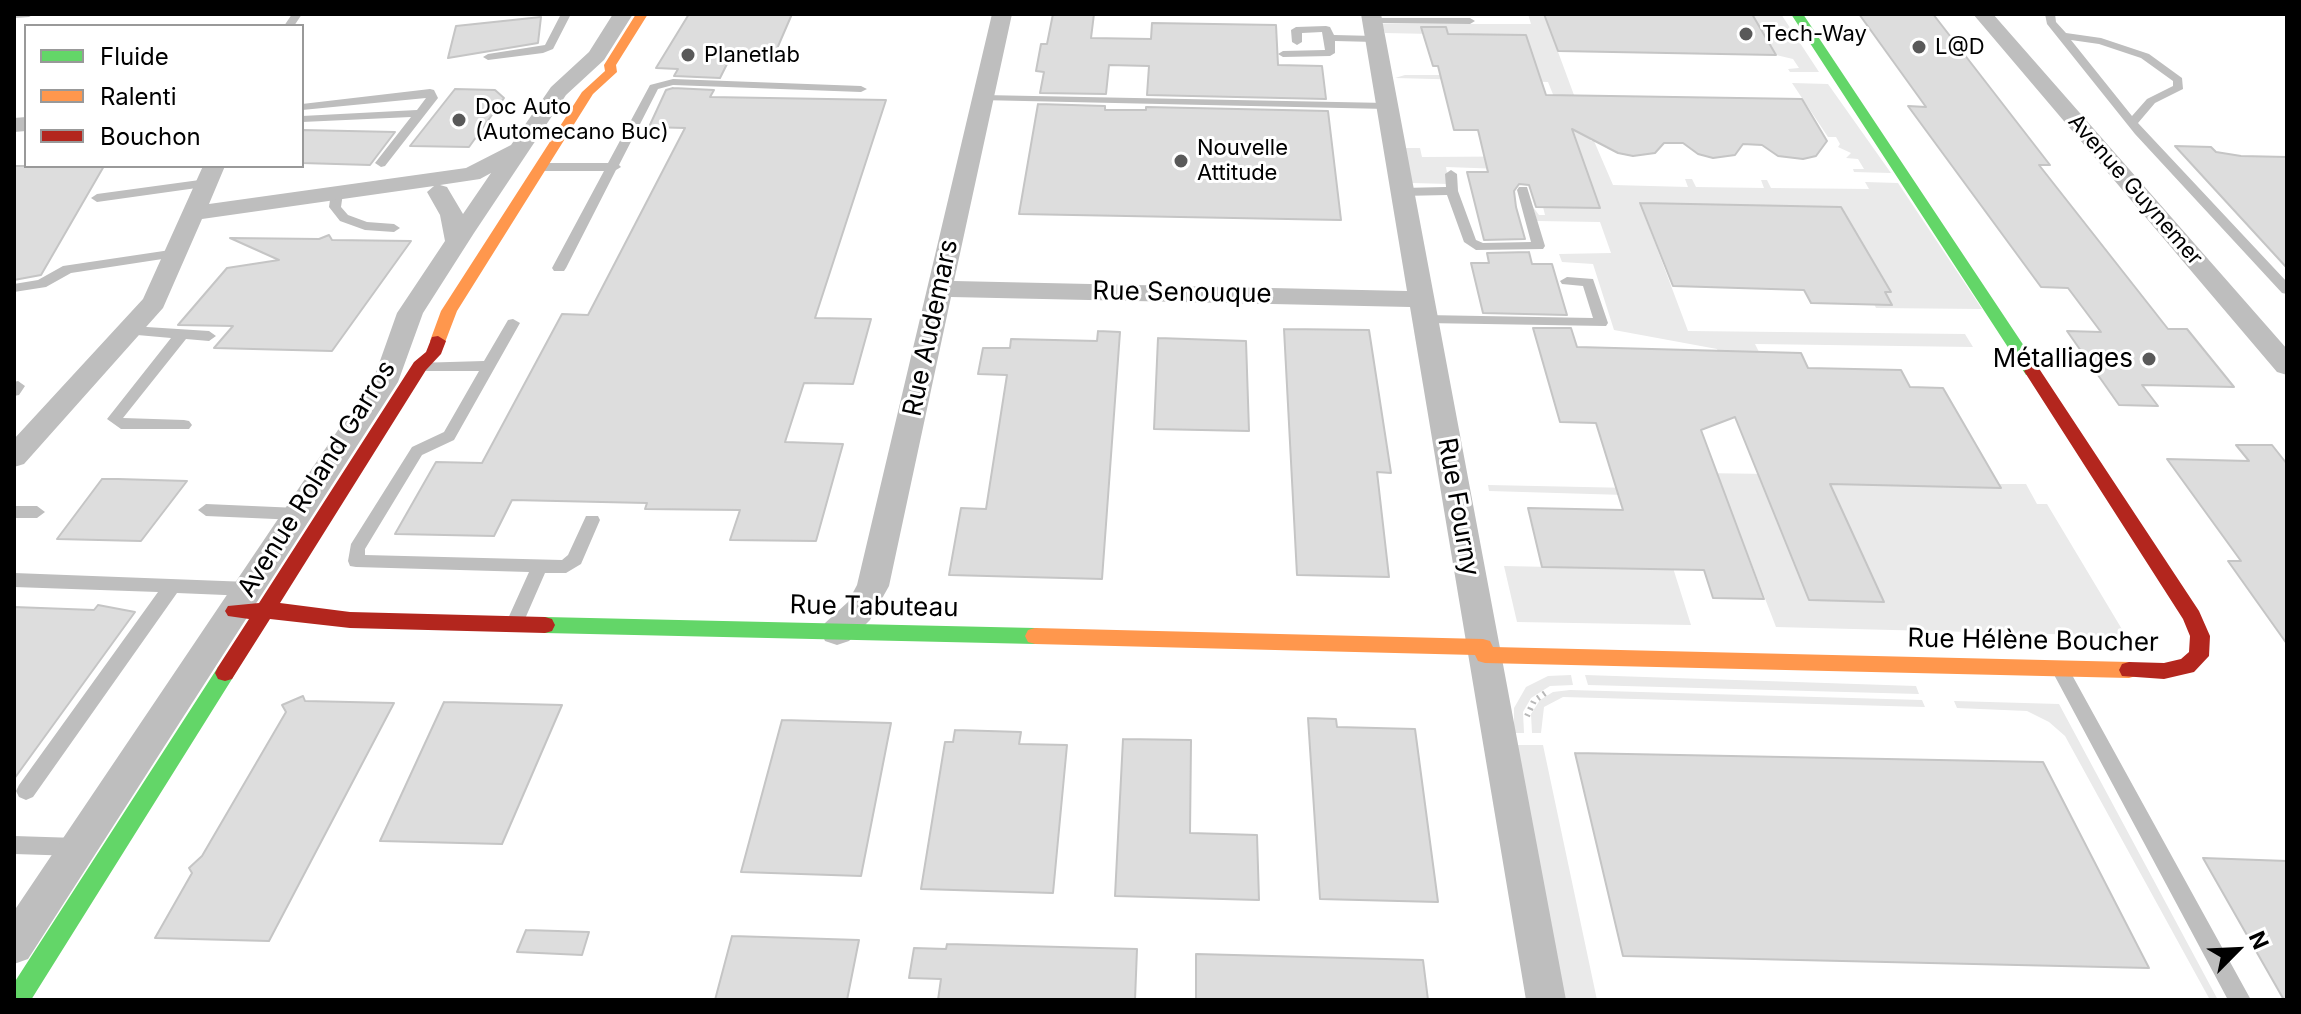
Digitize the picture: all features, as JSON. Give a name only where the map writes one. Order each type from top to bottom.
[{"type":"street","name":"Avenue Roland Garros","points":[[17,1000],[250,603],[298,514],[388,376],[410,313],[493,179],[520,148],[558,91],[597,56],[623,14]]},
{"type":"street","name":"Avenue Roland Garros","points":[[493,179],[531,159],[572,93],[610,65],[642,14]]},
{"type":"street","name":"Rue Audemars","points":[[837,632],[859,611],[873,586],[1002,14]]},
{"type":"street","name":"Rue Hélène Boucher","points":[[1484,651],[2164,671],[2182,668],[2199,656],[2198,628],[1797,14]]},
{"type":"street","name":"Avenue Guynemer","points":[[1983,14],[2287,366]]},
{"type":"street","name":"Rue Fourny","points":[[1373,25],[1546,1000]]},
{"type":"street","name":"Avenue Roland Garros","points":[[14,945],[78,848],[250,603],[420,366],[433,354],[449,311],[588,92],[611,72],[610,65]]},
{"type":"street","points":[[14,457],[154,302],[211,174]]},
{"type":"street","name":"Avenue Roland Garros","points":[[420,366],[415,358],[428,314],[501,203],[502,189],[493,179]]},
{"type":"street","points":[[195,213],[399,184],[493,179]]},
{"type":"street","points":[[399,184],[439,192],[465,193],[493,179]]},
{"type":"street","points":[[439,192],[452,215],[457,241]]},
{"type":"street","name":"Rue Senouque","points":[[942,289],[1423,309]]},
{"type":"street","name":"Rue Tabuteau","points":[[250,603],[350,620],[1484,651]]},
{"type":"lane","points":[[14,15],[29,14]]},
{"type":"lane","points":[[488,57],[549,47],[566,14]]},
{"type":"lane","points":[[2050,14],[2051,22],[2133,122],[2287,290]]},
{"type":"lane","points":[[1330,38],[1373,25],[1470,21]]},
{"type":"lane","points":[[1283,54],[1330,53],[1330,38],[1326,29],[1296,30],[1297,42]]},
{"type":"lane","points":[[2062,36],[2101,41],[2145,56],[2178,80],[2179,87],[2151,101],[2133,122]]},
{"type":"lane","points":[[559,268],[615,167],[650,92],[660,83],[861,89]]},
{"type":"lane","points":[[304,107],[430,92],[432,98],[381,163]]},
{"type":"lane","points":[[983,98],[1387,106]]},
{"type":"lane","points":[[304,119],[421,113]]},
{"type":"lane","points":[[542,167],[615,167]]},
{"type":"lane","points":[[97,198],[211,174]]},
{"type":"lane","points":[[1451,174],[1452,191],[1470,242],[1481,247],[1538,246],[1523,190]]},
{"type":"lane","points":[[1402,192],[1452,191]]},
{"type":"lane","points":[[337,193],[335,207],[344,218],[365,226],[394,228]]},
{"type":"lane","points":[[14,288],[41,284],[68,269],[177,253]]},
{"type":"lane","points":[[1423,309],[1601,323],[1588,282],[1567,281]]},
{"type":"lane","points":[[513,323],[449,436],[417,451],[357,548],[356,561],[566,567],[575,559],[592,520]]},
{"type":"lane","points":[[131,331],[209,336]]},
{"type":"lane","points":[[182,334],[114,419],[121,424],[184,425]]},
{"type":"lane","points":[[420,366],[489,366]]},
{"type":"lane","points":[[206,510],[298,514]]},
{"type":"lane","points":[[14,512],[37,512]]},
{"type":"lane","points":[[515,623],[540,566]]},
{"type":"lane","points":[[14,580],[173,585],[250,603]]},
{"type":"lane","points":[[26,791],[173,585]]},
{"type":"lane","points":[[2059,668],[2240,1000]]},
{"type":"lane","points":[[14,845],[78,848]]},
{"type":"path","points":[[1499,738],[1529,739],[1527,717],[1530,706],[1538,696],[1555,689]]},
{"type":"shaded area","points":[[1528,14],[1544,14],[1591,141],[1594,141],[1613,185],[1688,187],[1685,179],[1692,179],[1696,187],[1764,188],[1761,180],[1767,180],[1771,188],[1869,189],[1865,182],[1898,183],[1982,309],[1876,308],[1874,304],[1890,291],[1841,207],[1640,203],[1688,331],[1965,334],[1973,347],[1755,344],[1759,352],[1998,484],[2026,484],[2037,504],[2047,504],[2126,636],[1776,627],[1732,513],[1651,498],[1691,625],[1517,622],[1504,566],[1647,569],[1625,495],[1489,491],[1488,485],[1632,488],[1628,472],[1770,474],[1717,349],[1614,330],[1593,264],[1562,262],[1559,254],[1611,253],[1600,222],[1537,221],[1533,207],[1539,215],[1545,215],[1543,207],[1600,208],[1587,172],[1446,167],[1449,184],[1412,183],[1405,148],[1420,148],[1422,157],[1578,156],[1548,82],[1395,78],[1405,75],[1540,75],[1526,36],[1385,33],[1382,24],[1531,24]]},
{"type":"shaded area","points":[[1752,14],[1781,14],[1819,72],[1790,72],[1788,69],[1799,68],[1793,59],[1776,55]]},
{"type":"shaded area","points":[[1792,83],[1828,84],[1891,173],[1854,172],[1853,169],[1864,169],[1858,159],[1846,158],[1851,153],[1838,147],[1840,144],[1836,137],[1828,137]]},
{"type":"shaded area","points":[[1571,675],[1573,685],[1550,686],[1531,698],[1523,712],[1524,733],[1514,733],[1514,708],[1526,687],[1548,676]]},
{"type":"shaded area","points":[[1585,675],[1916,686],[1919,694],[1588,685]]},
{"type":"shaded area","points":[[1553,692],[1922,700],[1925,707],[1563,697],[1544,707],[1541,733],[1532,733],[1531,714],[1540,700]]},
{"type":"shaded area","points":[[1954,701],[2059,704],[2218,1000],[2210,1000],[2065,736],[2049,722],[2027,711],[1957,708]]},
{"type":"shaded area","points":[[1517,745],[1543,745],[1597,1000],[1565,1000]]},
{"type":"building","points":[[689,14],[792,14],[776,51],[734,50],[720,78],[674,76],[678,69],[656,68]]},
{"type":"building","points":[[1053,14],[1094,14],[1091,38],[1151,39],[1152,23],[1276,25],[1278,65],[1322,66],[1326,99],[1147,95],[1149,66],[1109,65],[1106,94],[1040,93],[1044,72],[1036,71],[1041,44],[1047,44]]},
{"type":"building","points":[[1544,14],[1752,14],[1776,55],[1558,51]]},
{"type":"building","points":[[1859,14],[1933,14],[2050,165],[2039,165],[2168,329],[2187,329],[2234,387],[2142,385],[2158,406],[2119,405],[2067,331],[2101,332],[2068,288],[2041,287],[1908,106],[1926,107]]},
{"type":"building","points":[[541,17],[538,43],[448,58],[456,26]]},
{"type":"building","points":[[1421,27],[1446,27],[1448,34],[1526,35],[1546,95],[1802,99],[1827,141],[1816,156],[1803,159],[1778,156],[1762,145],[1743,144],[1735,155],[1713,158],[1698,154],[1683,143],[1664,143],[1655,153],[1633,156],[1618,153],[1572,129],[1600,208],[1536,207],[1529,185],[1519,184],[1514,191],[1525,239],[1484,240],[1467,172],[1488,172],[1478,130],[1454,130],[1438,66],[1433,66]]},
{"type":"building","name":"Doc Auto (Automecano Buc)","points":[[455,89],[495,90],[504,98],[469,147],[410,146]]},
{"type":"building","points":[[666,90],[714,90],[710,97],[886,100],[815,318],[871,319],[853,384],[804,383],[785,442],[843,444],[816,541],[730,540],[740,510],[645,509],[647,503],[512,500],[494,536],[395,534],[436,462],[482,463],[562,314],[588,315],[685,128],[649,127]]},
{"type":"building","name":"Nouvelle Attitude","points":[[1038,104],[1105,106],[1105,110],[1146,110],[1146,107],[1328,111],[1341,220],[1019,214]]},
{"type":"building","points":[[304,130],[395,132],[370,165],[304,163]]},
{"type":"building","points":[[2175,146],[2211,147],[2216,152],[2241,156],[2287,157],[2287,268]]},
{"type":"building","points":[[14,166],[103,168],[41,275],[14,280]]},
{"type":"building","points":[[1640,203],[1841,207],[1891,292],[1885,292],[1892,305],[1811,303],[1804,290],[1673,286]]},
{"type":"building","points":[[329,235],[332,240],[411,241],[332,351],[214,348],[233,326],[178,325],[227,268],[279,260],[230,238],[319,239]]},
{"type":"building","points":[[1529,252],[1532,264],[1552,264],[1567,315],[1483,313],[1471,263],[1489,263],[1487,253]]},
{"type":"building","points":[[1533,328],[1571,328],[1577,347],[1801,353],[1808,368],[1901,370],[1910,387],[1943,388],[2001,488],[1830,484],[1884,602],[1809,600],[1735,417],[1701,430],[1764,599],[1713,598],[1704,570],[1542,567],[1528,508],[1623,510],[1596,423],[1560,422]]},
{"type":"building","points":[[1284,329],[1369,330],[1391,473],[1377,472],[1389,577],[1297,575]]},
{"type":"building","points":[[1098,331],[1120,332],[1102,579],[949,575],[961,508],[986,509],[1007,375],[978,374],[983,348],[1010,348],[1011,339],[1097,341]]},
{"type":"building","points":[[1158,338],[1246,341],[1249,431],[1154,429]]},
{"type":"building","points":[[2236,445],[2272,445],[2287,464],[2287,644],[2228,561],[2241,561],[2167,459],[2249,461]]},
{"type":"building","points":[[102,479],[187,481],[141,541],[57,539]]},
{"type":"building","points":[[98,605],[135,612],[14,779],[14,607],[94,610]]},
{"type":"building","points":[[303,696],[305,701],[394,703],[269,941],[155,938],[192,873],[189,868],[202,856],[286,712],[282,705]]},
{"type":"building","points":[[444,702],[562,705],[502,844],[380,841]]},
{"type":"building","points":[[1308,718],[1336,719],[1337,727],[1415,729],[1438,902],[1320,899]]},
{"type":"building","points":[[782,720],[891,723],[861,876],[741,872]]},
{"type":"building","points":[[955,730],[1021,732],[1019,744],[1067,745],[1053,893],[921,889],[945,742],[953,742]]},
{"type":"building","points":[[1123,739],[1191,740],[1190,833],[1257,835],[1259,900],[1115,896]]},
{"type":"building","points":[[1575,753],[2043,762],[2149,968],[1623,956]]},
{"type":"building","points":[[2203,858],[2287,861],[2287,1000],[2284,1000]]},
{"type":"building","points":[[526,930],[589,932],[582,955],[517,952]]},
{"type":"building","points":[[732,936],[859,940],[847,1000],[715,1000]]},
{"type":"building","points":[[947,944],[1137,949],[1135,1000],[938,1000],[941,979],[909,978],[914,948],[946,949]]},
{"type":"building","points":[[1196,954],[1423,960],[1428,1000],[1196,1000]]},
{"type":"traffic: fast","points":[[1797,14],[2032,371]]},
{"type":"traffic: fast","points":[[545,625],[1035,636]]},
{"type":"traffic: fast","points":[[17,1000],[225,673]]},
{"type":"traffic: slow","points":[[438,341],[449,311],[588,92],[611,72],[610,65],[642,14]]},
{"type":"traffic: slow","points":[[1035,636],[1483,647]]},
{"type":"traffic: slow","points":[[1485,655],[2129,670]]},
{"type":"traffic: jam","points":[[225,673],[420,366],[433,354],[438,341]]},
{"type":"traffic: jam","points":[[2032,371],[2192,616],[2200,636],[2199,656],[2187,666],[2164,671],[2129,670]]},
{"type":"traffic: jam","points":[[235,611],[282,611],[350,620],[545,625]]},
{"type":"place","name":"Tech-Way","points":[[1746,34]]},
{"type":"place","name":"L@D","points":[[1919,47]]},
{"type":"place","name":"Planetlab","points":[[688,55]]},
{"type":"place","name":"Doc Auto (Automecano Buc)","points":[[459,120]]},
{"type":"place","name":"Nouvelle Attitude","points":[[1181,161]]},
{"type":"place","name":"Métalliages","points":[[2149,359]]}]
